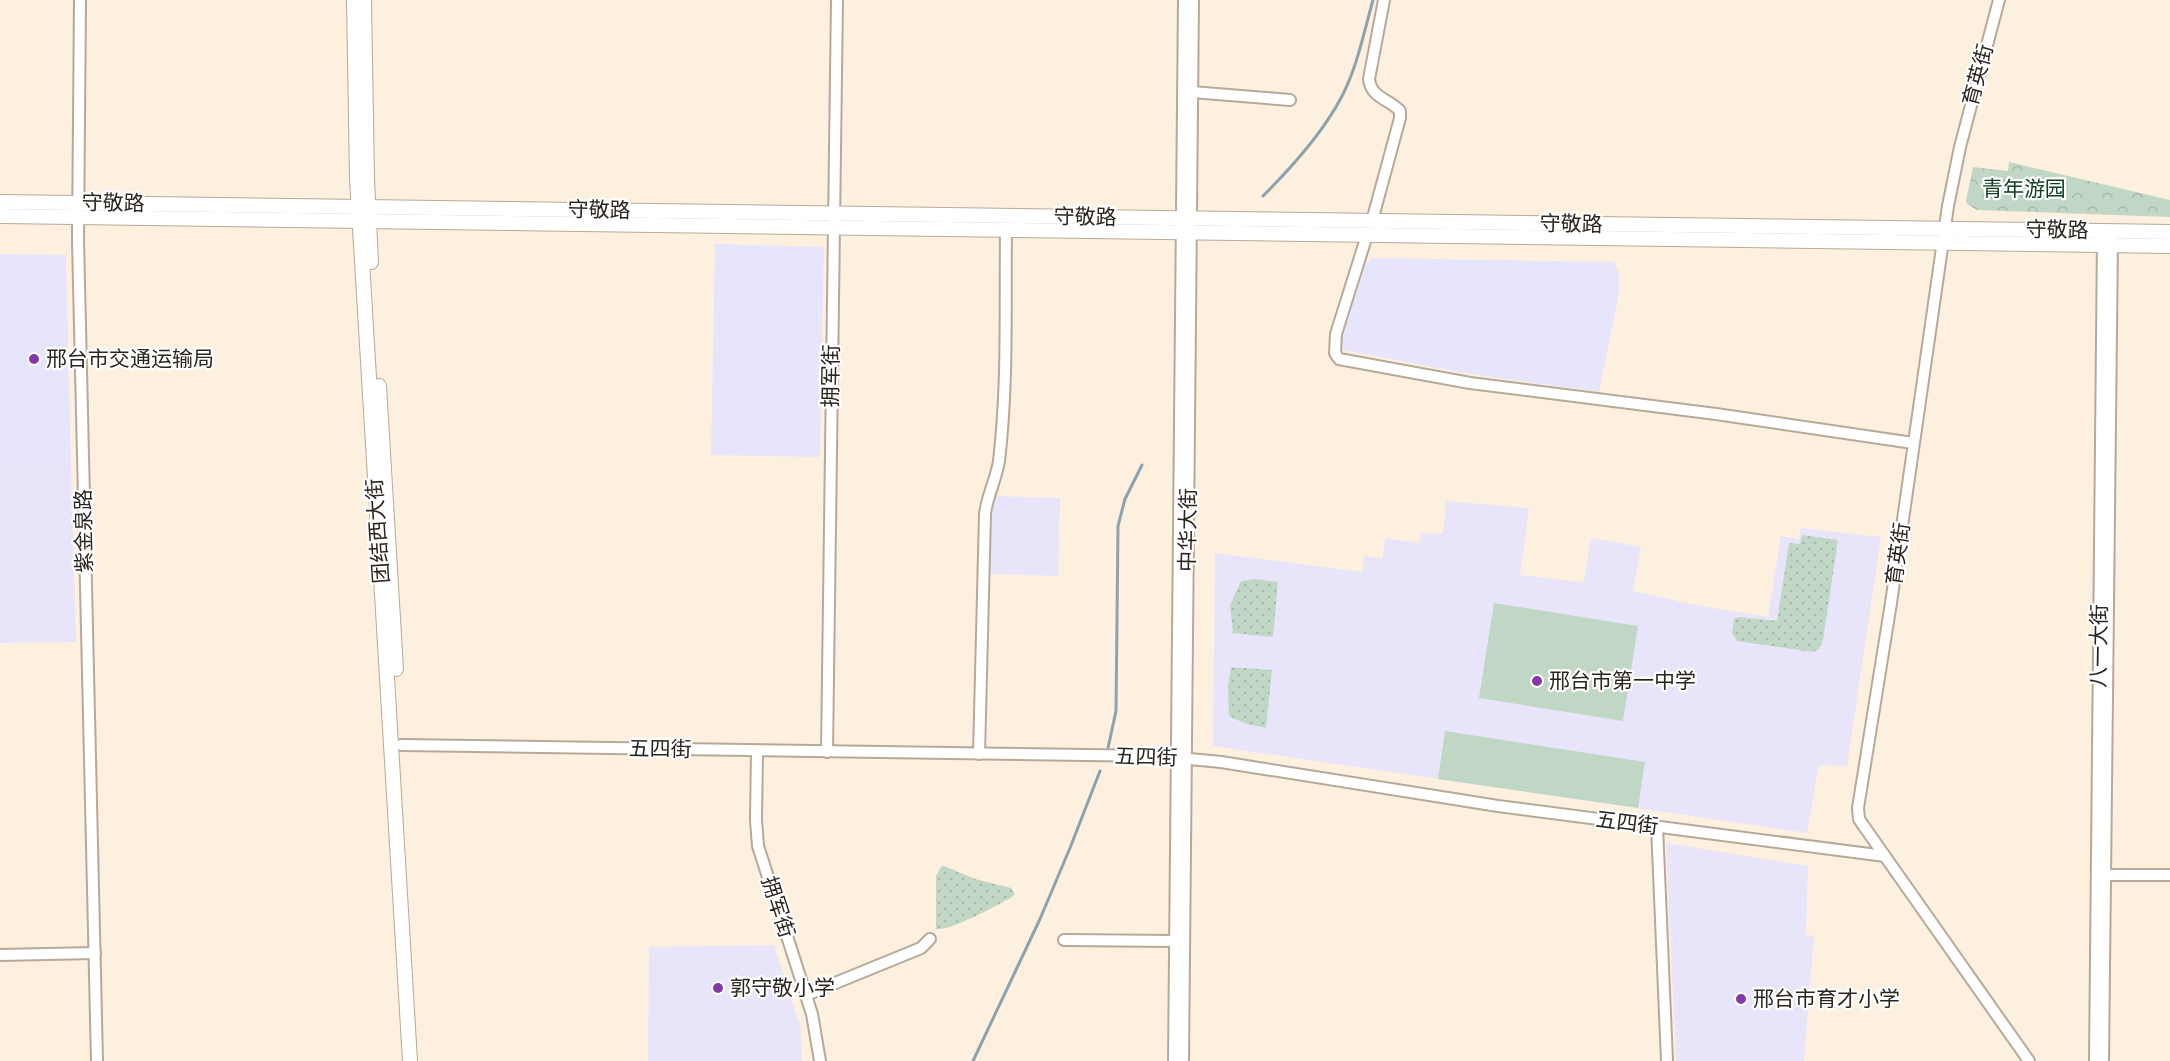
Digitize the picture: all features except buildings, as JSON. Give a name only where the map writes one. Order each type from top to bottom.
[{"type":"main road","name":"团结西大街","points":[[354,0],[364,207]]},
{"type":"main road","name":"团结西大街","points":[[364,0],[364,222],[410,1061]]},
{"type":"main road","name":"守敬路","points":[[0,202],[1944,228],[2107,238],[2170,246]]},
{"type":"main road","name":"守敬路","points":[[0,216],[1942,243],[2107,238],[2170,232]]},
{"type":"main road","name":"团结西大街","points":[[364,222],[401,745],[420,1061]]},
{"type":"street","name":"紫金泉路","points":[[80,0],[79,218],[97,1061]]},
{"type":"street","name":"拥军街","points":[[827,752],[837,0]]},
{"type":"street","name":"中华大街","points":[[1183,1061],[1181,758],[1186,233],[1184,0]]},
{"type":"street","name":"中华大街","points":[[1186,218],[1192,92],[1193,0]]},
{"type":"street","points":[[1372,221],[1400,118],[1400,111],[1376,95],[1370,88],[1369,79],[1384,0]]},
{"type":"street","name":"育英街","points":[[1999,0],[1960,147],[1944,228],[1891,603],[1858,808],[1859,819],[1884,856],[2029,1061]]},
{"type":"street","points":[[1192,92],[1290,100]]},
{"type":"street","points":[[979,754],[984,514],[987,498],[995,483],[999,459],[1003,392],[1006,230]]},
{"type":"street","points":[[1367,236],[1336,334],[1335,353],[1339,359],[1491,386],[1716,414],[1913,443]]},
{"type":"street","name":"八一大街","points":[[2103,1061],[2107,238]]},
{"type":"street","name":"八一大街","points":[[2095,1061],[2107,238]]},
{"type":"street","name":"五四街","points":[[401,745],[1181,758],[1221,762],[1498,806],[1884,856]]},
{"type":"street","name":"拥军街","points":[[757,751],[756,820],[759,846],[812,1014],[820,1061]]},
{"type":"street","name":"中华大街","points":[[1174,1061],[1181,758]]},
{"type":"street","points":[[1657,826],[1667,1061]]},
{"type":"street","points":[[2105,875],[2170,875]]},
{"type":"street","points":[[806,995],[921,948],[930,939]]},
{"type":"street","points":[[1064,940],[1175,941]]},
{"type":"street","points":[[0,955],[95,953]]},
{"type":"shaded area","points":[[715,244],[824,247],[820,457],[711,455]]},
{"type":"shaded area","name":"邢台市交通运输局","points":[[0,254],[66,255],[71,463],[0,464]]},
{"type":"shaded area","points":[[1371,258],[1614,262],[1620,277],[1618,299],[1599,392],[1464,373],[1342,350],[1341,342],[1365,266]]},
{"type":"shaded area","points":[[71,463],[76,642],[0,643],[0,464]]},
{"type":"shaded area","points":[[992,496],[1060,498],[1058,576],[990,574]]},
{"type":"shaded area","name":"邢台市第一中学","points":[[1446,501],[1529,508],[1520,575],[1584,582],[1591,538],[1641,547],[1633,591],[1695,605],[1768,617],[1781,536],[1799,539],[1800,528],[1881,537],[1847,766],[1819,765],[1807,833],[1213,746],[1215,553],[1362,572],[1365,555],[1382,559],[1386,538],[1420,543],[1421,533],[1443,534]]},
{"type":"shaded area","name":"邢台市育才小学","points":[[1666,843],[1808,866],[1806,935],[1814,936],[1804,1061],[1676,1061]]},
{"type":"shaded area","name":"郭守敬小学","points":[[774,945],[801,1029],[802,1061],[648,1061],[649,947]]},
{"type":"green space","name":"青年游园","points":[[2009,162],[2170,200],[2170,217],[1977,210],[1968,205],[1966,201],[1973,167],[2008,171]]},
{"type":"green space","points":[[1802,535],[1838,540],[1823,640],[1819,649],[1813,652],[1737,641],[1732,633],[1734,619],[1739,617],[1777,621],[1789,543],[1800,544]]},
{"type":"green space","points":[[1256,579],[1278,582],[1273,637],[1233,633],[1230,605],[1241,581]]},
{"type":"green space","points":[[1494,603],[1638,626],[1623,721],[1479,698]]},
{"type":"green space","points":[[1231,667],[1272,670],[1266,728],[1244,723],[1229,716],[1228,687]]},
{"type":"green space","points":[[1445,731],[1645,762],[1638,808],[1438,779]]},
{"type":"green space","points":[[944,866],[975,879],[1011,888],[1015,894],[983,913],[943,929],[936,929],[936,876]]},
{"type":"waterway","points":[[1263,196],[1306,150],[1341,98],[1356,62],[1373,0]]},
{"type":"waterway","points":[[1108,748],[1116,711],[1118,526],[1125,499],[1142,465]]},
{"type":"waterway","points":[[973,1061],[1040,919],[1100,771]]},
{"type":"place","name":"邢台市交通运输局","points":[[34,359]]},
{"type":"place","name":"邢台市第一中学","points":[[1537,681]]},
{"type":"place","name":"郭守敬小学","points":[[718,988]]},
{"type":"place","name":"邢台市育才小学","points":[[1741,999]]}]
